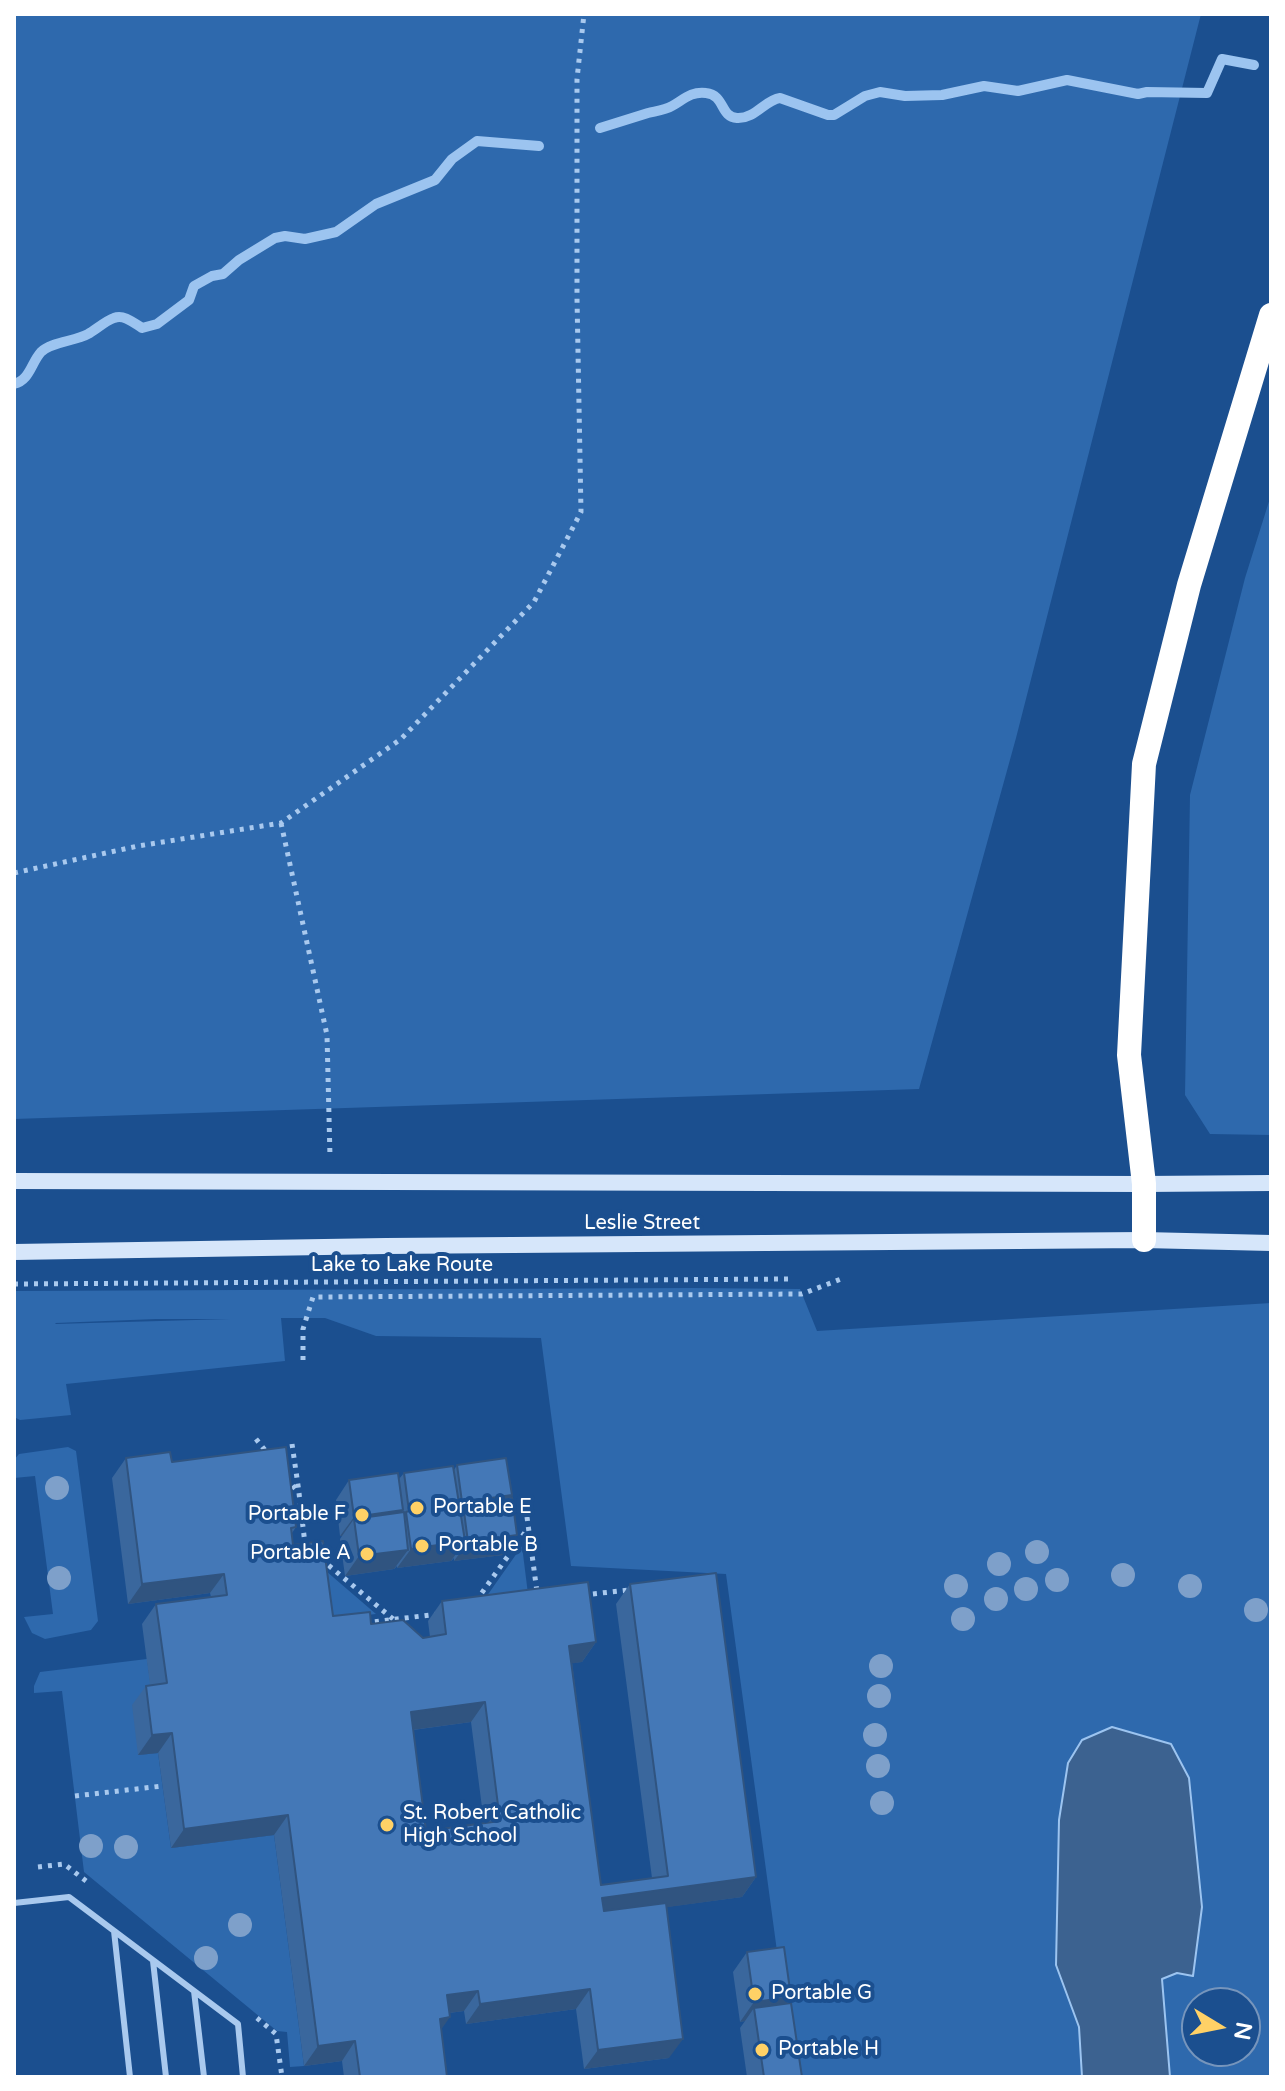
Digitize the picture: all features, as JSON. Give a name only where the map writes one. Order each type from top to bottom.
[{"type":"highway","points":[[1144,1240],[1144,1184],[1129,1055],[1144,764],[1189,585],[1271,315]]},
{"type":"main road","name":"Leslie Street","points":[[14,1181],[1271,1183]]},
{"type":"main road","name":"Leslie Street","points":[[14,1252],[1144,1240],[1271,1243]]},
{"type":"lane","points":[[14,1903],[69,1897],[238,2024],[243,2077]]},
{"type":"lane","points":[[114,1931],[130,2077]]},
{"type":"lane","points":[[153,1960],[166,2077]]},
{"type":"lane","points":[[194,1991],[204,2077]]},
{"type":"path","points":[[14,873],[138,846],[281,823],[401,739],[534,602],[581,512],[577,79],[584,14]]},
{"type":"path","points":[[281,823],[327,1035],[330,1182]]},
{"type":"path","name":"Lake to Lake Route","points":[[14,1284],[790,1279]]},
{"type":"path","points":[[303,1360],[303,1329],[313,1297],[802,1294],[841,1279]]},
{"type":"path","points":[[256,1439],[273,1461]]},
{"type":"path","points":[[292,1444],[305,1544],[394,1620]]},
{"type":"path","points":[[282,1472],[299,1493]]},
{"type":"path","points":[[527,1517],[539,1601]]},
{"type":"path","points":[[469,1610],[528,1527]]},
{"type":"path","points":[[317,1555],[319,1569]]},
{"type":"path","points":[[582,1596],[640,1588]]},
{"type":"path","points":[[355,1625],[439,1614]]},
{"type":"path","points":[[75,1796],[162,1786]]},
{"type":"shaded area","points":[[14,14],[1201,14],[1016,738],[919,1089],[14,1119]]},
{"type":"shaded area","points":[[1271,495],[1271,1135],[1210,1134],[1185,1095],[1190,795],[1245,578]]},
{"type":"shaded area","points":[[800,1289],[817,1331],[1271,1303],[1271,2077],[794,2077],[726,1574],[571,1566],[541,1338],[376,1336],[325,1318],[281,1318],[285,1361],[66,1384],[71,1415],[20,1420],[14,1417],[14,1291]],"holes":[[[156,1319],[230,1319],[55,1324]]]},
{"type":"shaded area","points":[[68,1447],[76,1451],[98,1621],[91,1630],[45,1639],[32,1633],[24,1617],[53,1614],[35,1476],[14,1478],[14,1460],[19,1454]]},
{"type":"shaded area","points":[[522,1546],[528,1594],[484,1600]]},
{"type":"shaded area","points":[[326,1571],[376,1614],[332,1619]]},
{"type":"shaded area","points":[[147,1659],[153,1703],[138,1755],[158,1753],[171,1848],[274,1835],[304,2066],[290,2067],[287,2032],[277,2031],[84,1872],[62,1691],[34,1693],[34,1686],[40,1672]]},
{"type":"shaded area","points":[[1112,1727],[1171,1744],[1189,1778],[1202,1907],[1193,1976],[1177,1973],[1162,1979],[1170,2077],[1082,2077],[1079,2027],[1056,1965],[1059,1820],[1068,1763],[1082,1740]]},
{"type":"building","points":[[286,1447],[296,1527],[291,1528],[293,1545],[323,1541],[333,1616],[370,1612],[371,1624],[403,1620],[423,1638],[446,1634],[442,1601],[588,1582],[596,1642],[569,1646],[601,1885],[668,1876],[630,1584],[716,1573],[756,1877],[602,1898],[604,1911],[666,1903],[683,2039],[598,2050],[590,1989],[480,2004],[478,1991],[447,1995],[450,2017],[440,2019],[447,2077],[360,2077],[355,2041],[318,2046],[288,1815],[184,1829],[172,1733],[152,1735],[146,1686],[167,1683],[156,1604],[227,1595],[224,1574],[142,1584],[126,1458],[170,1452],[172,1462]],"holes":[[[485,1702],[500,1821],[426,1831],[411,1712]]]},
{"type":"building","points":[[506,1458],[512,1495],[462,1502],[457,1465]]},
{"type":"building","points":[[453,1466],[465,1541],[411,1549],[404,1473]]},
{"type":"building","points":[[398,1473],[403,1510],[354,1517],[349,1480]]},
{"type":"building","points":[[512,1497],[517,1535],[468,1542],[463,1504]]},
{"type":"building","points":[[404,1512],[408,1550],[359,1556],[354,1519]]},
{"type":"building","points":[[784,1947],[791,1997],[754,2002],[747,1952]]},
{"type":"building","points":[[791,2003],[802,2077],[764,2077],[754,2008]]},
{"type":"waterway","points":[[600,128],[666,108],[696,93],[712,95],[728,114],[737,118],[749,116],[780,98],[834,115],[865,96],[880,92],[905,96],[942,95],[984,86],[1018,91],[1067,80],[1138,94],[1207,93],[1222,59],[1254,65]]},
{"type":"waterway","points":[[14,384],[24,379],[45,349],[83,336],[118,317],[142,328],[157,324],[189,300],[194,286],[223,274],[239,260],[275,238],[305,239],[336,232],[376,204],[435,180],[452,159],[477,141],[539,146]]},
{"type":"place","name":"Portable E","points":[[417,1508]]},
{"type":"place","name":"Portable F","points":[[362,1515]]},
{"type":"place","name":"Portable B","points":[[422,1546]]},
{"type":"place","name":"Portable A","points":[[367,1554]]},
{"type":"place","name":"St. Robert Catholic High School","points":[[387,1825]]},
{"type":"place","name":"Portable G","points":[[755,1994]]},
{"type":"place","name":"Portable H","points":[[762,2050]]}]
